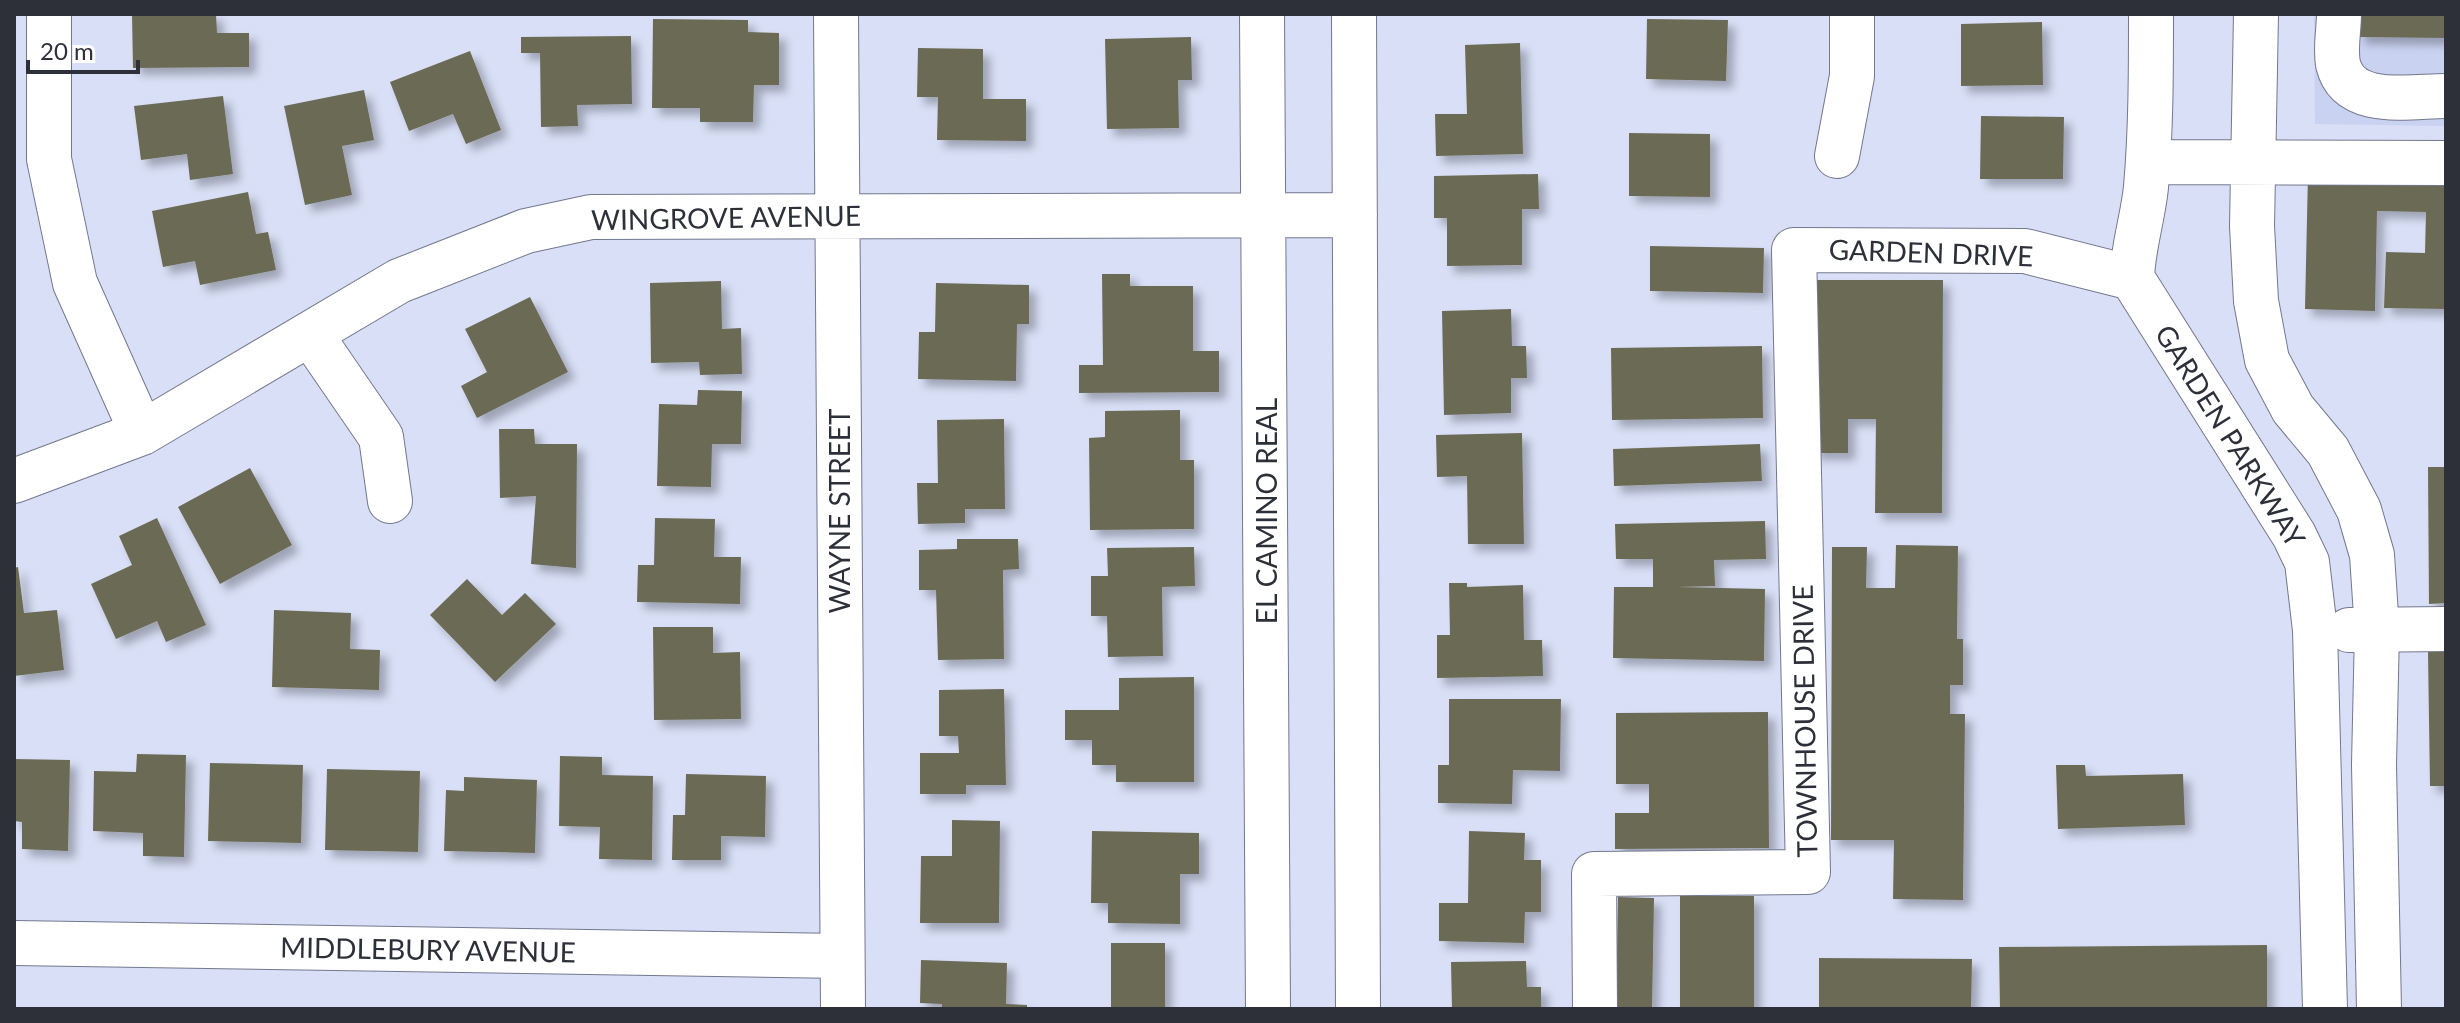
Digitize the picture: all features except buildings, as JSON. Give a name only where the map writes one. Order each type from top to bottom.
[{"type":"street","points":[[49,14],[49,159],[75,283],[142,433]]},
{"type":"street","name":"WAYNE STREET","points":[[836,14],[843,1009]]},
{"type":"street","name":"EL CAMINO REAL","points":[[1262,14],[1268,1009]]},
{"type":"street","points":[[1354,14],[1358,1009]]},
{"type":"street","points":[[1837,156],[1852,76],[1852,14]]},
{"type":"street","points":[[2132,278],[2133,249],[2148,162],[2151,14]]},
{"type":"street","points":[[2256,14],[2252,226],[2256,301],[2267,360],[2293,409],[2328,451],[2359,510],[2372,555],[2377,630],[2379,1009]]},
{"type":"street","points":[[2339,14],[2338,62],[2344,79],[2354,90],[2369,95],[2446,96]]},
{"type":"street","points":[[2148,162],[2446,163]]},
{"type":"street","name":"WINGROVE AVENUE","points":[[14,481],[142,433],[399,281],[526,231],[591,217],[1355,215]]},
{"type":"street","name":"GARDEN DRIVE","points":[[1795,269],[1794,250],[2025,251],[2132,278]]},
{"type":"street","name":"TOWNHOUSE DRIVE","points":[[1595,1009],[1594,874],[1808,872],[1795,269]]},
{"type":"street","name":"GARDEN PARKWAY","points":[[2132,278],[2294,535],[2307,562],[2315,630],[2325,1009]]},
{"type":"street","points":[[311,335],[381,437],[390,501]]},
{"type":"street","points":[[2315,630],[2446,629]]},
{"type":"street","points":[[2321,864],[2376,860]]},
{"type":"street","name":"MIDDLEBURY AVENUE","points":[[14,943],[842,956]]},
{"type":"shaded area","points":[[2314,14],[2446,14],[2446,126],[2315,124]]}]
